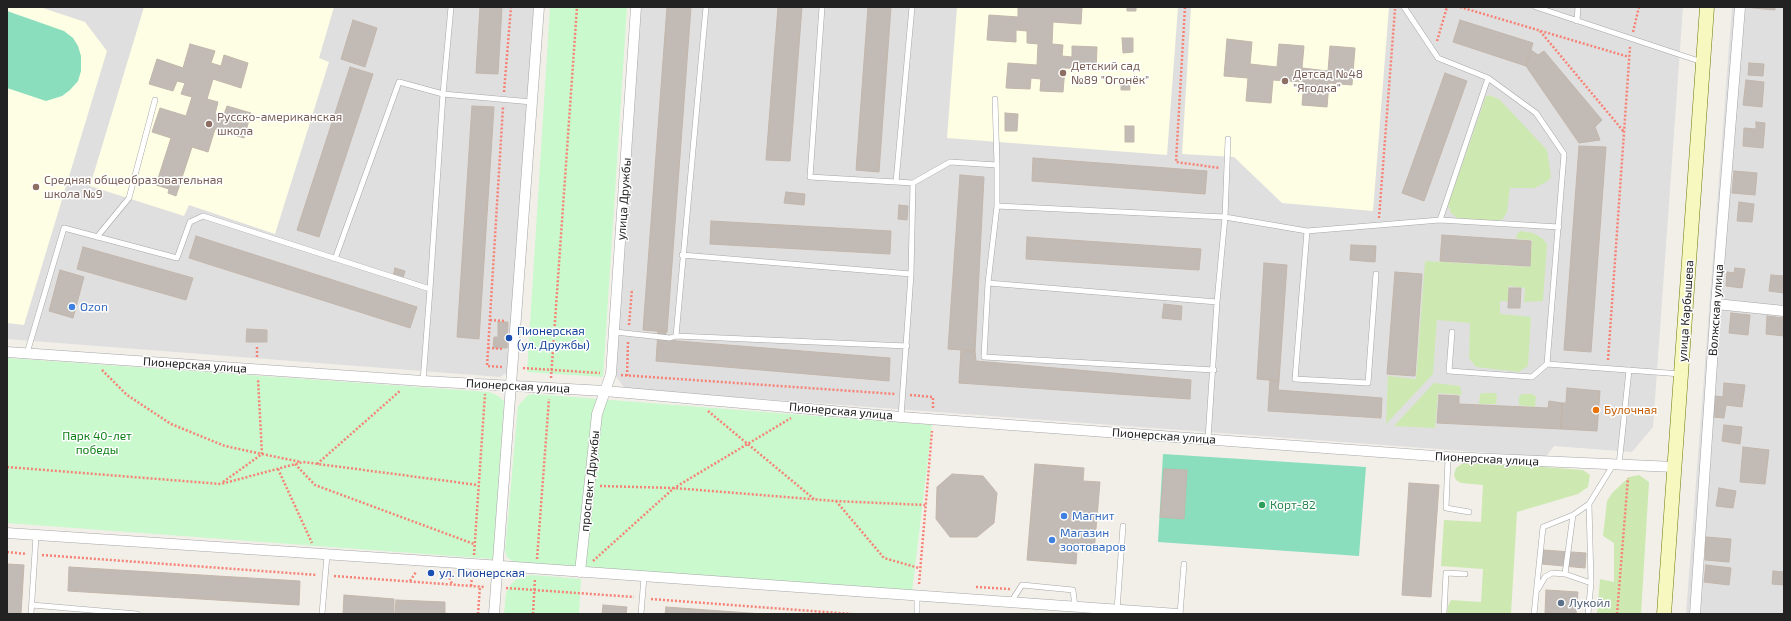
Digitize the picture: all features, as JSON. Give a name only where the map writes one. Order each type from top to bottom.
[{"type":"street","points":[[494,614],[514,367],[539,7]]},
{"type":"street","name":"улица Дружбы","points":[[605,391],[611,374],[615,332],[636,7]]},
{"type":"street","name":"улица Карбышева","points":[[1664,614],[1707,7]]},
{"type":"street","name":"Волжская улица","points":[[1695,614],[1716,304],[1740,7]]},
{"type":"street","points":[[1716,304],[1784,312]]},
{"type":"street","name":"Пионерская улица","points":[[7,352],[423,381],[605,391],[901,417],[1448,457],[1616,466],[1675,467]]},
{"type":"street","name":"проспект Дружбы","points":[[580,572],[597,414],[605,391]]},
{"type":"street","points":[[7,533],[498,565],[644,577],[1179,614]]},
{"type":"lane","points":[[423,381],[443,94],[451,7]]},
{"type":"lane","points":[[676,336],[682,256],[706,7]]},
{"type":"lane","points":[[822,7],[810,177],[913,183],[950,162],[997,165]]},
{"type":"lane","points":[[896,182],[912,7]]},
{"type":"lane","points":[[1404,7],[1438,58],[1488,78],[1536,113],[1564,154],[1547,364],[1532,377],[1449,371],[1452,332]]},
{"type":"lane","points":[[1536,7],[1703,62]]},
{"type":"lane","points":[[1577,21],[1578,7]]},
{"type":"lane","points":[[1440,220],[1488,78]]},
{"type":"lane","points":[[335,259],[399,82],[443,94],[532,102]]},
{"type":"lane","points":[[996,99],[997,206],[988,283],[984,356],[1214,370]]},
{"type":"lane","points":[[97,236],[129,198],[155,100]]},
{"type":"lane","points":[[1208,439],[1214,370],[1217,302],[1225,217],[1228,139]]},
{"type":"lane","points":[[901,417],[911,274],[913,183]]},
{"type":"lane","points":[[997,206],[1225,217],[1307,231],[1440,220],[1559,228]]},
{"type":"lane","points":[[27,353],[64,228],[177,258],[190,222],[203,216],[430,289]]},
{"type":"lane","points":[[1307,231],[1295,379],[1368,383],[1376,274]]},
{"type":"lane","points":[[682,256],[911,274]]},
{"type":"lane","points":[[988,283],[1217,302]]},
{"type":"lane","points":[[615,332],[670,338],[676,336],[907,346]]},
{"type":"lane","points":[[1547,364],[1681,374]]},
{"type":"lane","points":[[1534,614],[1543,527],[1573,515],[1589,504],[1616,466],[1629,370]]},
{"type":"lane","points":[[1448,457],[1446,508],[1469,512]]},
{"type":"lane","points":[[1588,614],[1591,583],[1589,504]]},
{"type":"lane","points":[[1565,574],[1573,515]]},
{"type":"lane","points":[[1117,610],[1123,526]]},
{"type":"lane","points":[[31,614],[36,536]]},
{"type":"lane","points":[[322,554],[325,576],[322,614]]},
{"type":"lane","points":[[1179,614],[1184,564]]},
{"type":"lane","points":[[1444,614],[1446,573],[1465,574]]},
{"type":"lane","points":[[1536,592],[1545,577],[1552,573],[1565,574],[1591,583]]},
{"type":"lane","points":[[641,614],[644,577]]},
{"type":"lane","points":[[1011,603],[1022,585],[1073,590],[1075,607]]},
{"type":"lane","points":[[916,614],[917,596]]},
{"type":"lane","points":[[32,605],[137,614]]},
{"type":"path","points":[[511,7],[487,366],[933,397],[933,413]]},
{"type":"path","points":[[533,614],[577,7]]},
{"type":"path","points":[[1185,7],[1176,162],[1228,169]]},
{"type":"path","points":[[1378,225],[1396,7]]},
{"type":"path","points":[[1434,51],[1447,7]]},
{"type":"path","points":[[1460,7],[1629,57]]},
{"type":"path","points":[[1608,360],[1629,57],[1631,39],[1639,7]]},
{"type":"path","points":[[1539,30],[1624,132]]},
{"type":"path","points":[[490,320],[510,321]]},
{"type":"path","points":[[257,347],[262,454]]},
{"type":"path","points":[[488,348],[509,349]]},
{"type":"path","points":[[89,357],[127,395],[171,424],[225,446],[303,462],[478,485]]},
{"type":"path","points":[[317,464],[412,380]]},
{"type":"path","points":[[473,560],[485,392]]},
{"type":"path","points":[[692,398],[814,499]]},
{"type":"path","points":[[580,572],[674,488],[808,408]]},
{"type":"path","points":[[925,584],[917,583],[933,426]]},
{"type":"path","points":[[221,484],[262,454]]},
{"type":"path","points":[[7,468],[221,484],[303,462]]},
{"type":"path","points":[[295,464],[315,485],[474,544]]},
{"type":"path","points":[[278,469],[322,554]]},
{"type":"path","points":[[1617,614],[1628,478]]},
{"type":"path","points":[[590,485],[674,488],[835,501],[925,506]]},
{"type":"path","points":[[835,501],[884,558],[919,568]]},
{"type":"path","points":[[7,552],[485,587]]},
{"type":"path","points":[[409,581],[416,572]]},
{"type":"path","points":[[448,574],[452,584]]},
{"type":"path","points":[[471,586],[472,576]]},
{"type":"path","points":[[478,614],[480,586]]},
{"type":"path","points":[[972,587],[1019,590]]},
{"type":"path","points":[[506,588],[852,614]]},
{"type":"shaded area","points":[[7,7],[534,7],[508,372],[500,377],[7,339]]},
{"type":"shaded area","name":"Средняя общеобразовательная школа №9","points":[[7,7],[40,7],[85,22],[107,51],[24,325],[7,323]]},
{"type":"shaded area","name":"Русско-американская школа","points":[[144,7],[334,7],[319,58],[329,62],[275,234],[189,205],[184,216],[90,186]]},
{"type":"shaded area","points":[[641,7],[1683,7],[1653,427],[1632,452],[1554,446],[1546,457],[625,389],[615,375]]},
{"type":"shaded area","name":"Детский сад №89 \"Огонёк\"","points":[[957,7],[1178,7],[1167,155],[947,138]]},
{"type":"shaded area","name":"Детсад №48 \"Ягодка\"","points":[[1191,7],[1389,7],[1373,211],[1282,203],[1234,157],[1182,154]]},
{"type":"shaded area","points":[[1732,7],[1784,7],[1784,614],[1686,614]]},
{"type":"green space","points":[[550,7],[627,7],[603,377],[527,372]]},
{"type":"green space","points":[[7,11],[64,31],[73,38],[78,46],[81,56],[81,71],[78,81],[62,96],[46,101],[7,88]]},
{"type":"green space","points":[[1489,95],[1499,99],[1547,150],[1551,177],[1546,182],[1535,188],[1510,188],[1507,212],[1503,219],[1497,221],[1457,218],[1451,213],[1448,205],[1486,96]]},
{"type":"green space","points":[[1520,231],[1533,233],[1542,238],[1547,244],[1543,301],[1524,302],[1525,288],[1508,286],[1508,301],[1500,301],[1500,314],[1531,317],[1528,366],[1519,372],[1476,367],[1469,358],[1470,323],[1437,320],[1433,374],[1386,424],[1388,376],[1416,379],[1425,261],[1530,267],[1532,240],[1516,239],[1517,234]]},
{"type":"green space","name":"Парк 40-лет победы","points":[[7,358],[489,392],[498,396],[504,401],[493,559],[7,523]]},
{"type":"green space","points":[[1434,383],[1460,386],[1462,395],[1438,393],[1435,428],[1394,426]]},
{"type":"green space","points":[[1495,393],[1497,395],[1496,404],[1479,404],[1480,394]]},
{"type":"green space","points":[[534,394],[932,425],[912,592],[523,564],[512,561],[507,557],[505,551],[518,406],[528,395]]},
{"type":"green space","points":[[1522,394],[1533,394],[1536,397],[1535,407],[1519,405],[1519,397]]},
{"type":"green space","name":"Корт-82","points":[[1163,454],[1366,467],[1359,556],[1158,542]]},
{"type":"green space","points":[[1466,461],[1583,470],[1590,475],[1588,487],[1578,494],[1517,512],[1511,614],[1447,614],[1448,606],[1451,600],[1481,602],[1483,569],[1441,566],[1444,520],[1481,522],[1483,485],[1461,483],[1456,480],[1454,475],[1456,468]]},
{"type":"green space","points":[[1639,475],[1649,482],[1641,614],[1597,614],[1600,579],[1614,582],[1614,543],[1603,536],[1607,501],[1612,493],[1629,477]]},
{"type":"green space","points":[[532,575],[581,579],[579,614],[504,614],[506,593],[511,584],[519,577]]},
{"type":"building","points":[[480,7],[502,7],[498,74],[476,73]]},
{"type":"building","points":[[667,7],[691,7],[667,332],[643,330]]},
{"type":"building","points":[[778,7],[802,7],[790,161],[766,160]]},
{"type":"building","points":[[868,7],[891,7],[879,172],[856,170]]},
{"type":"building","points":[[1018,7],[1082,7],[1081,24],[1053,22],[1052,44],[1063,45],[1062,56],[1072,57],[1072,46],[1097,47],[1096,70],[1065,68],[1063,92],[1040,91],[1041,79],[1031,78],[1030,89],[1006,88],[1008,63],[1037,65],[1038,44],[1027,43],[1027,31],[1016,30],[1016,42],[987,40],[989,15],[1018,17]]},
{"type":"building","points":[[1127,7],[1136,7],[1136,11],[1127,11]]},
{"type":"building","points":[[1743,7],[1775,7],[1775,10]]},
{"type":"building","points":[[353,20],[377,28],[365,67],[341,59]]},
{"type":"building","points":[[1460,20],[1533,43],[1526,66],[1453,42]]},
{"type":"building","points":[[1122,38],[1133,38],[1133,52],[1123,53]]},
{"type":"building","points":[[1227,39],[1252,42],[1250,64],[1277,67],[1279,44],[1304,46],[1302,68],[1328,71],[1330,46],[1355,48],[1352,85],[1329,83],[1327,107],[1302,105],[1304,82],[1273,80],[1271,103],[1246,101],[1248,78],[1224,76]]},
{"type":"building","name":"Русско-американская школа","points":[[190,44],[215,51],[211,63],[221,66],[224,55],[248,63],[241,88],[213,79],[207,99],[218,102],[215,114],[223,117],[227,106],[251,113],[244,138],[215,129],[208,152],[192,147],[176,196],[168,193],[169,189],[156,185],[171,138],[152,132],[160,108],[186,116],[192,97],[181,94],[185,83],[177,81],[173,91],[149,84],[157,59],[183,68]]},
{"type":"building","points":[[1531,50],[1538,55],[1544,51],[1602,120],[1595,127],[1600,140],[1579,143],[1526,66]]},
{"type":"building","points":[[1749,63],[1764,64],[1763,76],[1748,75]]},
{"type":"building","points":[[350,67],[373,74],[319,237],[297,230]]},
{"type":"building","points":[[1445,73],[1467,81],[1424,201],[1402,193]]},
{"type":"building","points":[[1121,78],[1129,78],[1130,90],[1121,90]]},
{"type":"building","points":[[1746,80],[1764,82],[1762,107],[1743,105]]},
{"type":"building","points":[[472,106],[494,107],[479,339],[457,337]]},
{"type":"building","points":[[1005,113],[1018,114],[1017,131],[1005,131]]},
{"type":"building","points":[[1756,122],[1765,123],[1763,148],[1743,146],[1744,128],[1756,129]]},
{"type":"building","points":[[1125,126],[1134,126],[1134,142],[1125,142]]},
{"type":"building","points":[[1579,146],[1606,147],[1591,352],[1564,350]]},
{"type":"building","points":[[1033,158],[1207,171],[1205,194],[1032,181]]},
{"type":"building","points":[[1734,171],[1757,173],[1755,195],[1732,193]]},
{"type":"building","points":[[960,175],[984,177],[975,351],[948,349]]},
{"type":"building","points":[[786,192],[805,194],[804,205],[784,203]]},
{"type":"building","points":[[1739,202],[1754,204],[1752,222],[1737,221]]},
{"type":"building","points":[[899,205],[908,206],[907,220],[898,219]]},
{"type":"building","points":[[711,221],[891,231],[890,254],[710,244]]},
{"type":"building","points":[[1442,235],[1531,241],[1530,266],[1440,261]]},
{"type":"building","points":[[196,236],[417,307],[410,328],[189,258]]},
{"type":"building","points":[[1027,237],[1201,249],[1199,270],[1026,259]]},
{"type":"building","points":[[1351,245],[1376,246],[1375,262],[1350,260]]},
{"type":"building","points":[[83,247],[193,278],[186,300],[77,269]]},
{"type":"building","points":[[1264,263],[1287,265],[1279,381],[1257,379]]},
{"type":"building","points":[[395,268],[405,271],[403,278],[393,276]]},
{"type":"building","points":[[1735,268],[1745,269],[1742,288],[1726,286],[1727,272],[1734,273]]},
{"type":"building","points":[[60,270],[84,277],[73,318],[49,311]]},
{"type":"building","points":[[1395,272],[1422,274],[1415,376],[1387,374]]},
{"type":"building","points":[[1771,275],[1784,276],[1784,293],[1769,291]]},
{"type":"building","points":[[1509,288],[1521,288],[1520,308],[1508,308]]},
{"type":"building","points":[[1164,304],[1182,306],[1181,320],[1162,318]]},
{"type":"building","points":[[1731,313],[1750,315],[1748,335],[1729,333]]},
{"type":"building","points":[[1767,316],[1784,318],[1784,336],[1766,334]]},
{"type":"building","points":[[498,322],[508,322],[507,348],[493,348],[494,337],[498,337]]},
{"type":"building","points":[[247,329],[267,330],[267,342],[246,342]]},
{"type":"building","points":[[658,331],[666,332],[665,340],[890,358],[889,381],[656,361]]},
{"type":"building","points":[[961,349],[975,351],[976,361],[1191,380],[1190,399],[959,383]]},
{"type":"building","points":[[1270,380],[1279,381],[1278,390],[1382,398],[1381,418],[1268,411]]},
{"type":"building","points":[[1724,383],[1745,385],[1742,407],[1726,405],[1724,418],[1713,417],[1715,396],[1723,397]]},
{"type":"building","points":[[1567,388],[1600,391],[1597,431],[1561,429],[1562,403],[1566,403]]},
{"type":"building","points":[[1439,395],[1459,396],[1459,404],[1548,408],[1549,401],[1562,403],[1561,429],[1437,423]]},
{"type":"building","points":[[1724,425],[1742,427],[1740,444],[1722,441]]},
{"type":"building","points":[[1743,447],[1769,450],[1765,484],[1740,482]]},
{"type":"building","name":"Магнит","points":[[1035,464],[1084,468],[1083,481],[1100,482],[1094,552],[1077,550],[1076,564],[1027,560]]},
{"type":"building","points":[[1164,469],[1187,470],[1184,519],[1160,517]]},
{"type":"building","points":[[952,474],[983,476],[997,493],[994,523],[977,537],[950,537],[936,519],[937,487]]},
{"type":"building","points":[[1409,483],[1439,485],[1431,597],[1402,595]]},
{"type":"building","points":[[1719,488],[1736,491],[1733,508],[1716,506]]},
{"type":"building","points":[[1706,537],[1731,539],[1729,562],[1705,560]]},
{"type":"building","points":[[1543,550],[1586,553],[1585,568],[1542,564]]},
{"type":"building","points":[[7,564],[24,565],[21,614],[7,614]]},
{"type":"building","points":[[1706,565],[1731,568],[1729,585],[1704,582]]},
{"type":"building","points":[[69,567],[300,581],[299,605],[68,591]]},
{"type":"building","points":[[1773,571],[1784,572],[1784,585],[1772,584]]},
{"type":"building","name":"Лукойл","points":[[1546,590],[1578,592],[1576,614],[1545,613]]},
{"type":"building","points":[[344,595],[394,599],[394,614],[343,614]]},
{"type":"building","points":[[396,600],[445,602],[445,614],[395,614]]},
{"type":"building","points":[[603,605],[627,607],[626,614],[602,614]]},
{"type":"building","points":[[666,607],[763,614],[665,614]]},
{"type":"place","name":"Детский сад №89 \"Огонёк\"","points":[[1063,73]]},
{"type":"place","name":"Детсад №48 \"Ягодка\"","points":[[1285,81]]},
{"type":"place","name":"Русско-американская школа","points":[[209,124]]},
{"type":"place","name":"Средняя общеобразовательная школа №9","points":[[36,187]]},
{"type":"place","name":"Ozon","points":[[72,307]]},
{"type":"place","name":"Пионерская (ул. Дружбы)","points":[[509,338]]},
{"type":"place","name":"Булочная","points":[[1596,410]]},
{"type":"place","name":"Корт-82","points":[[1262,505]]},
{"type":"place","name":"Магнит","points":[[1064,516]]},
{"type":"place","name":"Магазин зоотоваров","points":[[1052,540]]},
{"type":"place","name":"ул. Пионерская","points":[[431,573]]},
{"type":"place","name":"Лукойл","points":[[1561,603]]}]
